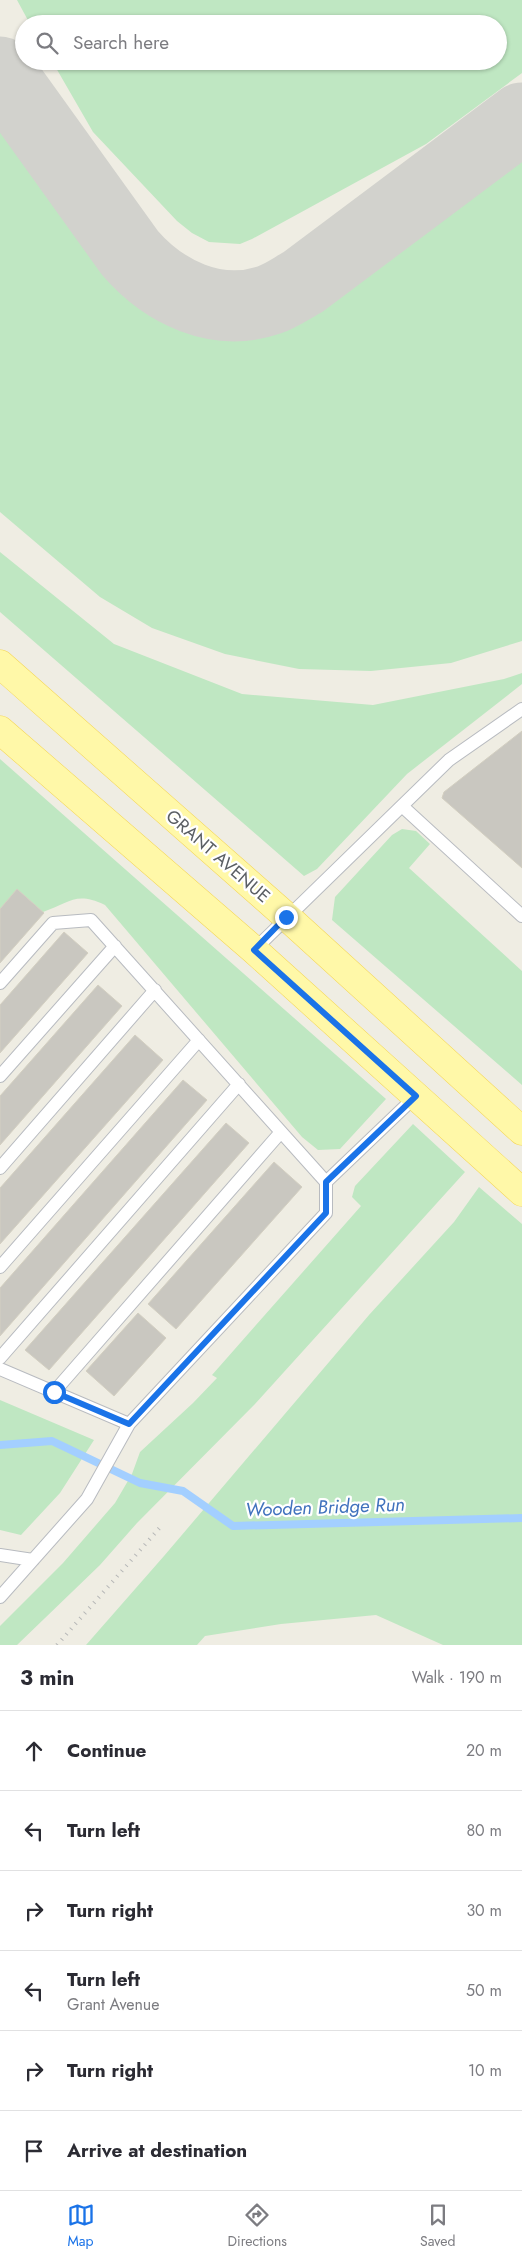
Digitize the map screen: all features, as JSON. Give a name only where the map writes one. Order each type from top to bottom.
[{"type":"main road","name":"GRANT AVENUE","points":[[0,664],[286,917],[522,1132]]},
{"type":"main road","points":[[0,730],[254,950],[522,1192]]},
{"type":"lane","points":[[254,950],[450,760],[522,709]]},
{"type":"lane","points":[[402,806],[522,916]]},
{"type":"lane","points":[[0,983],[53,924],[91,920],[326,1182],[326,1213],[129,1424],[87,1499],[0,1597]]},
{"type":"lane","points":[[0,1076],[115,946]]},
{"type":"lane","points":[[0,1168],[155,990]]},
{"type":"lane","points":[[0,1267],[199,1040]]},
{"type":"lane","points":[[0,1358],[239,1084]]},
{"type":"lane","points":[[326,1182],[416,1096]]},
{"type":"lane","points":[[54,1392],[281,1132]]},
{"type":"lane","points":[[0,1369],[129,1424]]},
{"type":"lane","points":[[0,1555],[33,1560]]},
{"type":"green space","points":[[17,0],[522,0],[522,73],[426,144],[252,239],[240,244],[209,242],[192,233],[177,221],[93,132],[57,70],[507,70],[507,15],[25,15]]},
{"type":"green space","points":[[0,122],[104,267],[137,300],[167,316],[207,328],[244,330],[285,320],[320,301],[522,150],[522,641],[451,663],[371,671],[299,669],[225,654],[152,628],[100,597],[0,512]]},
{"type":"green space","points":[[0,552],[114,644],[242,694],[373,705],[504,679],[522,673],[522,684],[407,774],[317,869],[304,876],[0,612]]},
{"type":"green space","points":[[0,759],[386,1099],[340,1149],[318,1150],[302,1137],[105,905],[95,901],[79,899],[43,912],[17,889],[0,909]]},
{"type":"green space","points":[[402,829],[416,831],[430,844],[409,868],[522,971],[522,1085],[332,920],[335,897],[392,835]]},
{"type":"green space","points":[[413,1124],[465,1172],[255,1404],[137,1523],[100,1565],[17,1645],[0,1645],[0,1626],[63,1563],[115,1503],[132,1474],[140,1452],[217,1378],[212,1375],[361,1206],[352,1197],[355,1186]]},
{"type":"green space","points":[[479,1187],[522,1224],[522,1645],[443,1645],[376,1615],[281,1624],[205,1636],[197,1645],[86,1645],[369,1315],[454,1222]]},
{"type":"green space","points":[[0,1400],[94,1440],[60,1493],[21,1535],[0,1530]]},
{"type":"building","points":[[522,731],[522,868],[442,798],[444,792]]},
{"type":"building","points":[[17,889],[44,913],[0,963],[0,909]]},
{"type":"building","points":[[64,932],[88,953],[0,1053],[0,1005]]},
{"type":"building","points":[[98,985],[122,1006],[0,1145],[0,1096]]},
{"type":"building","points":[[135,1035],[163,1060],[0,1244],[0,1188]]},
{"type":"building","points":[[183,1080],[207,1100],[0,1336],[0,1288]]},
{"type":"building","points":[[226,1123],[249,1143],[49,1370],[25,1350]]},
{"type":"building","points":[[274,1162],[302,1187],[176,1329],[148,1304]]},
{"type":"building","points":[[138,1313],[166,1338],[114,1396],[86,1371]]},
{"type":"waterway","name":"Wooden Bridge Run","points":[[0,1445],[52,1441],[140,1483],[183,1491],[233,1526],[522,1518]]},
{"type":"taxiway","points":[[0,72],[130,253],[144,267],[175,290],[192,298],[230,306],[249,305],[269,300],[303,282],[522,118]]},
{"type":"railway","points":[[57,1645],[163,1524]]},
{"type":"route","points":[[54,1392],[129,1424],[326,1213],[326,1182],[416,1096],[254,950],[286,917]]}]
